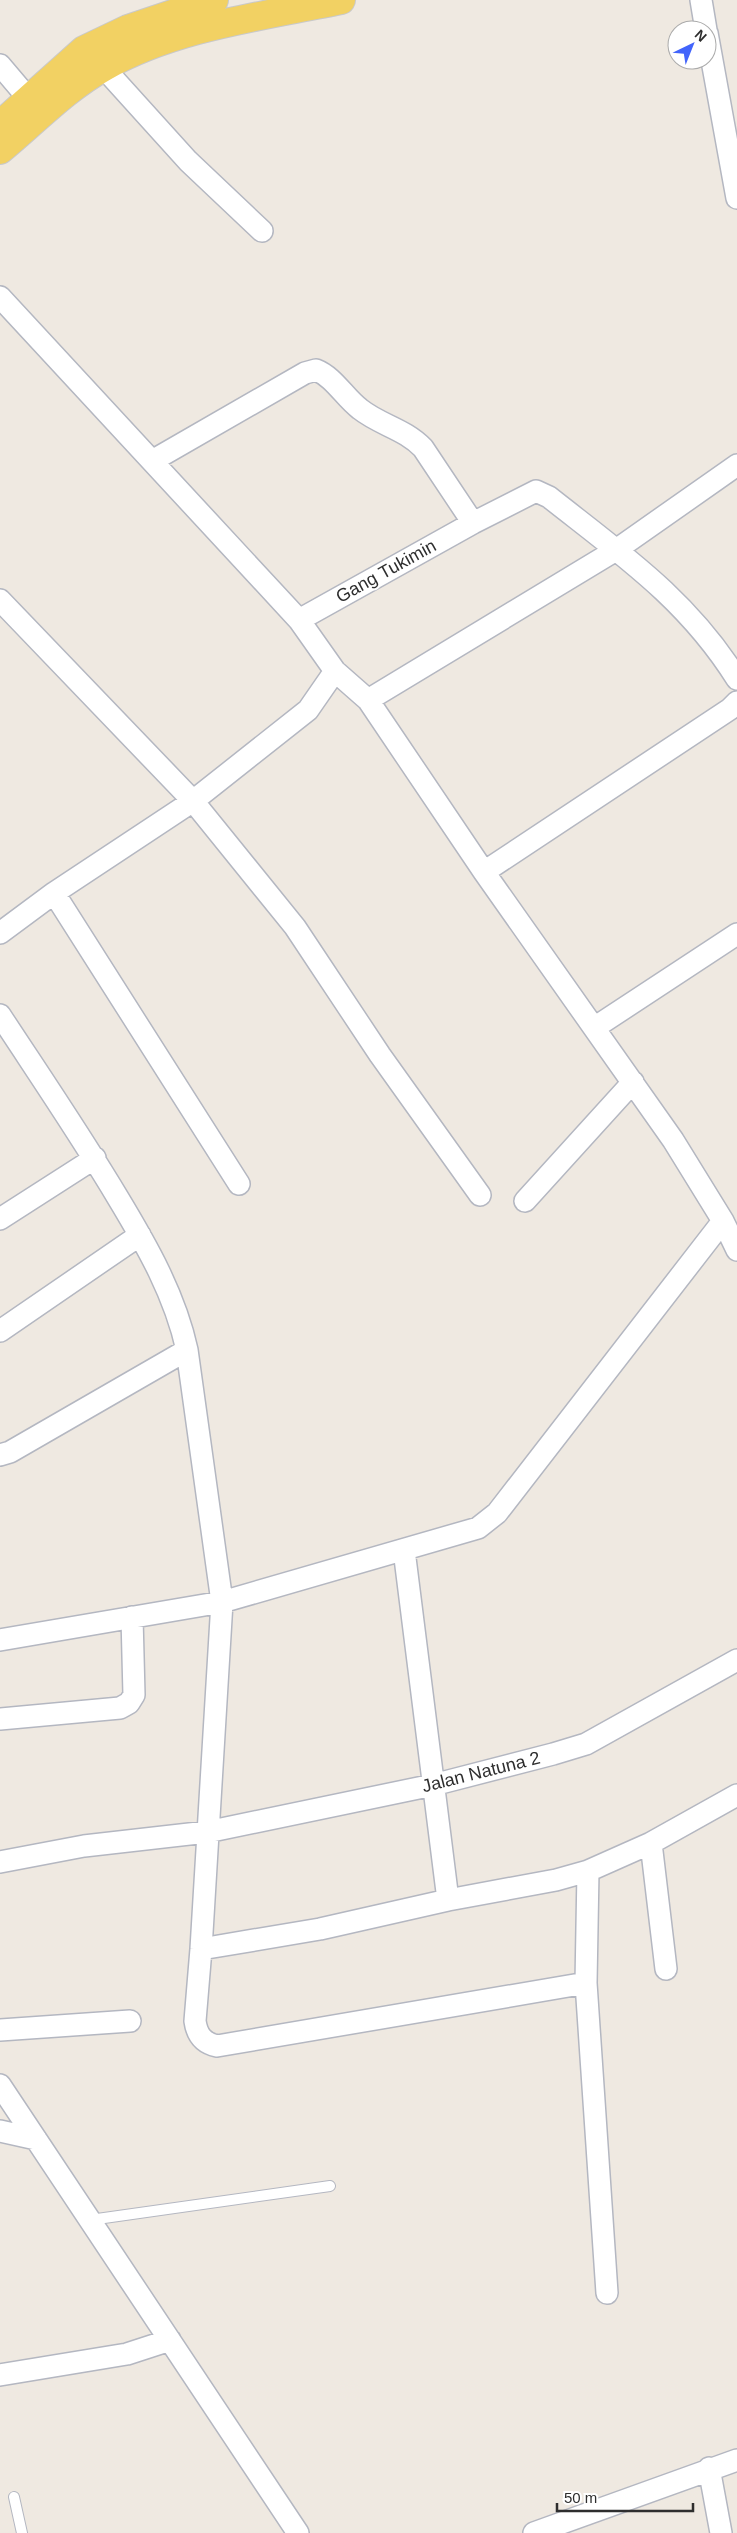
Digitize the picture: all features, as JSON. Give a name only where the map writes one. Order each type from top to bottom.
[{"type":"main road","points":[[0,125],[84,50],[128,30],[214,0]]},
{"type":"main road","points":[[0,150],[77,85],[103,67],[141,48],[172,38],[341,0]]},
{"type":"street","points":[[701,0],[705,20]]},
{"type":"street","points":[[0,65],[28,98]]},
{"type":"street","points":[[103,67],[188,161],[262,231]]},
{"type":"street","points":[[714,70],[737,198]]},
{"type":"street","points":[[0,297],[299,620],[335,671],[368,700],[484,872],[694,1170],[737,1250]]},
{"type":"street","points":[[152,461],[305,373],[316,370],[326,376],[364,413],[414,439],[423,448],[473,522]]},
{"type":"street","points":[[368,700],[616,550],[737,465]]},
{"type":"street","name":"Gang Tukimin","points":[[299,620],[473,522],[536,491],[549,497],[616,550]]},
{"type":"street","points":[[616,550],[679,603],[702,629],[737,680]]},
{"type":"street","points":[[0,600],[193,801],[295,927],[380,1055],[480,1195]]},
{"type":"street","points":[[0,933],[54,893],[193,801],[308,710],[335,671]]},
{"type":"street","points":[[484,872],[730,709],[737,702]]},
{"type":"street","points":[[54,893],[239,1184]]},
{"type":"street","points":[[594,1028],[737,934]]},
{"type":"street","points":[[0,1015],[95,1158],[140,1235],[170,1295],[182,1324],[222,1602],[195,2021],[200,2037],[211,2045],[218,2046],[586,1983]]},
{"type":"street","points":[[525,1201],[633,1082]]},
{"type":"street","points":[[0,1219],[95,1158]]},
{"type":"street","points":[[0,1640],[222,1602],[478,1528],[498,1513],[723,1221]]},
{"type":"street","points":[[0,1331],[140,1235]]},
{"type":"street","points":[[0,1456],[187,1350]]},
{"type":"street","points":[[404,1550],[448,1900]]},
{"type":"street","points":[[0,1719],[125,1706],[134,1695],[132,1617]]},
{"type":"street","name":"Jalan Natuna 2","points":[[0,1862],[84,1846],[207,1832],[434,1785],[586,1744],[737,1660]]},
{"type":"street","points":[[201,1949],[320,1929],[448,1900],[556,1880],[588,1871],[651,1843],[737,1795]]},
{"type":"street","points":[[651,1843],[666,1969]]},
{"type":"street","points":[[588,1871],[586,1983],[607,2293]]},
{"type":"street","points":[[0,2030],[130,2021]]},
{"type":"street","points":[[0,2085],[298,2533]]},
{"type":"street","points":[[0,2131],[36,2139]]},
{"type":"street","points":[[0,2375],[127,2354],[170,2340]]},
{"type":"street","points":[[534,2533],[709,2468],[737,2460]]},
{"type":"street","points":[[709,2468],[721,2533]]},
{"type":"lane","points":[[90,2220],[330,2186]]},
{"type":"lane","points":[[14,2497],[22,2533]]}]
